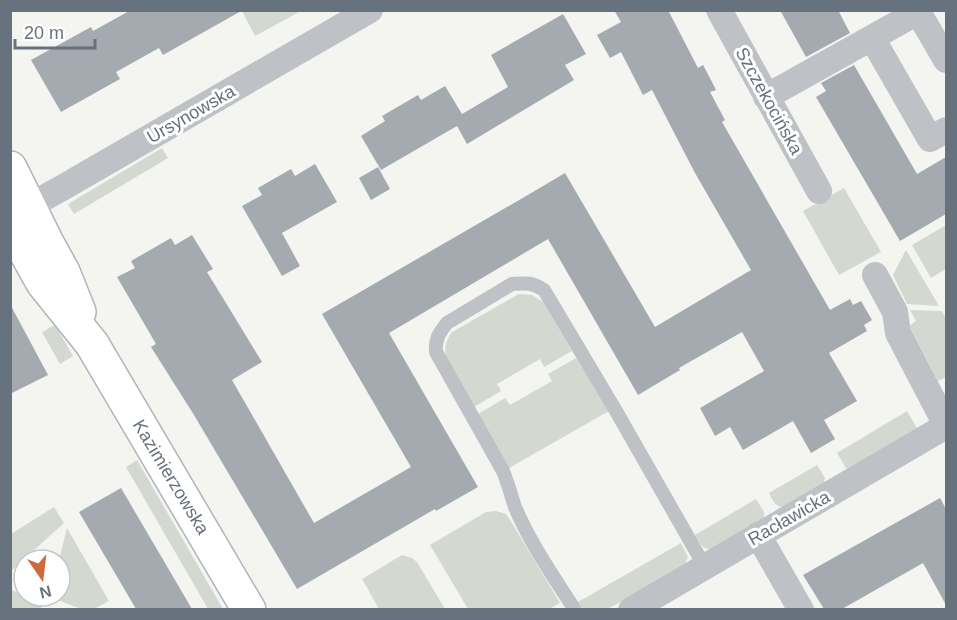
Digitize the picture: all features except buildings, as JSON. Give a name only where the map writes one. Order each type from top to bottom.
[{"type":"street","name":"Ursynowska","points":[[17,216],[370,10]]},
{"type":"street","name":"Szczekocińska","points":[[719,10],[819,191]]},
{"type":"street","points":[[766,97],[917,11],[946,60]]},
{"type":"street","points":[[872,38],[930,139],[946,130]]},
{"type":"street","name":"Kazimierzowska","points":[[10,168],[17,216],[63,272],[92,344],[249,609]]},
{"type":"street","points":[[875,275],[895,312],[898,333],[946,426]]},
{"type":"street","name":"Racławicka","points":[[631,609],[946,426]]},
{"type":"street","points":[[758,535],[801,609]]},
{"type":"lane","points":[[575,609],[530,536],[515,508],[503,471],[436,352],[437,338],[447,323],[512,284],[535,284],[544,290],[705,567]]},
{"type":"shaded area","points":[[242,11],[301,11],[255,36]]},
{"type":"shaded area","points":[[162,148],[168,158],[74,214],[68,204]]},
{"type":"shaded area","points":[[844,188],[881,252],[839,275],[803,211]]},
{"type":"shaded area","points":[[946,225],[946,269],[931,278],[912,245]]},
{"type":"shaded area","points":[[906,250],[939,306],[907,304],[893,275]]},
{"type":"shaded area","points":[[519,294],[532,295],[543,302],[572,351],[544,367],[540,359],[497,384],[501,391],[474,407],[449,365],[445,353],[447,342],[452,332]]},
{"type":"shaded area","points":[[910,310],[942,311],[946,319],[946,377],[938,381],[909,326],[916,321]]},
{"type":"shaded area","points":[[55,325],[73,356],[60,364],[42,332]]},
{"type":"shaded area","points":[[576,358],[609,411],[509,468],[478,414],[505,398],[510,405],[552,381],[548,374]]},
{"type":"shaded area","points":[[907,411],[918,430],[849,469],[846,468],[837,453]]},
{"type":"shaded area","points":[[137,460],[223,609],[208,609],[126,467]]},
{"type":"shaded area","points":[[817,465],[825,478],[823,484],[783,507],[776,504],[769,493]]},
{"type":"shaded area","points":[[756,499],[764,512],[762,519],[711,549],[701,545],[695,535]]},
{"type":"shaded area","points":[[54,507],[64,523],[36,548],[12,548],[11,571],[11,534]]},
{"type":"shaded area","points":[[496,511],[506,514],[560,603],[549,609],[468,609],[430,545],[486,512]]},
{"type":"shaded area","points":[[67,528],[109,601],[94,609],[84,610],[72,605],[72,548],[62,548]]},
{"type":"shaded area","points":[[681,543],[688,557],[685,564],[608,609],[583,609],[578,602]]},
{"type":"shaded area","points":[[402,555],[417,562],[445,609],[375,609],[378,607],[362,579]]},
{"type":"shaded area","points":[[11,590],[12,608],[41,608],[41,609],[11,609]]}]
